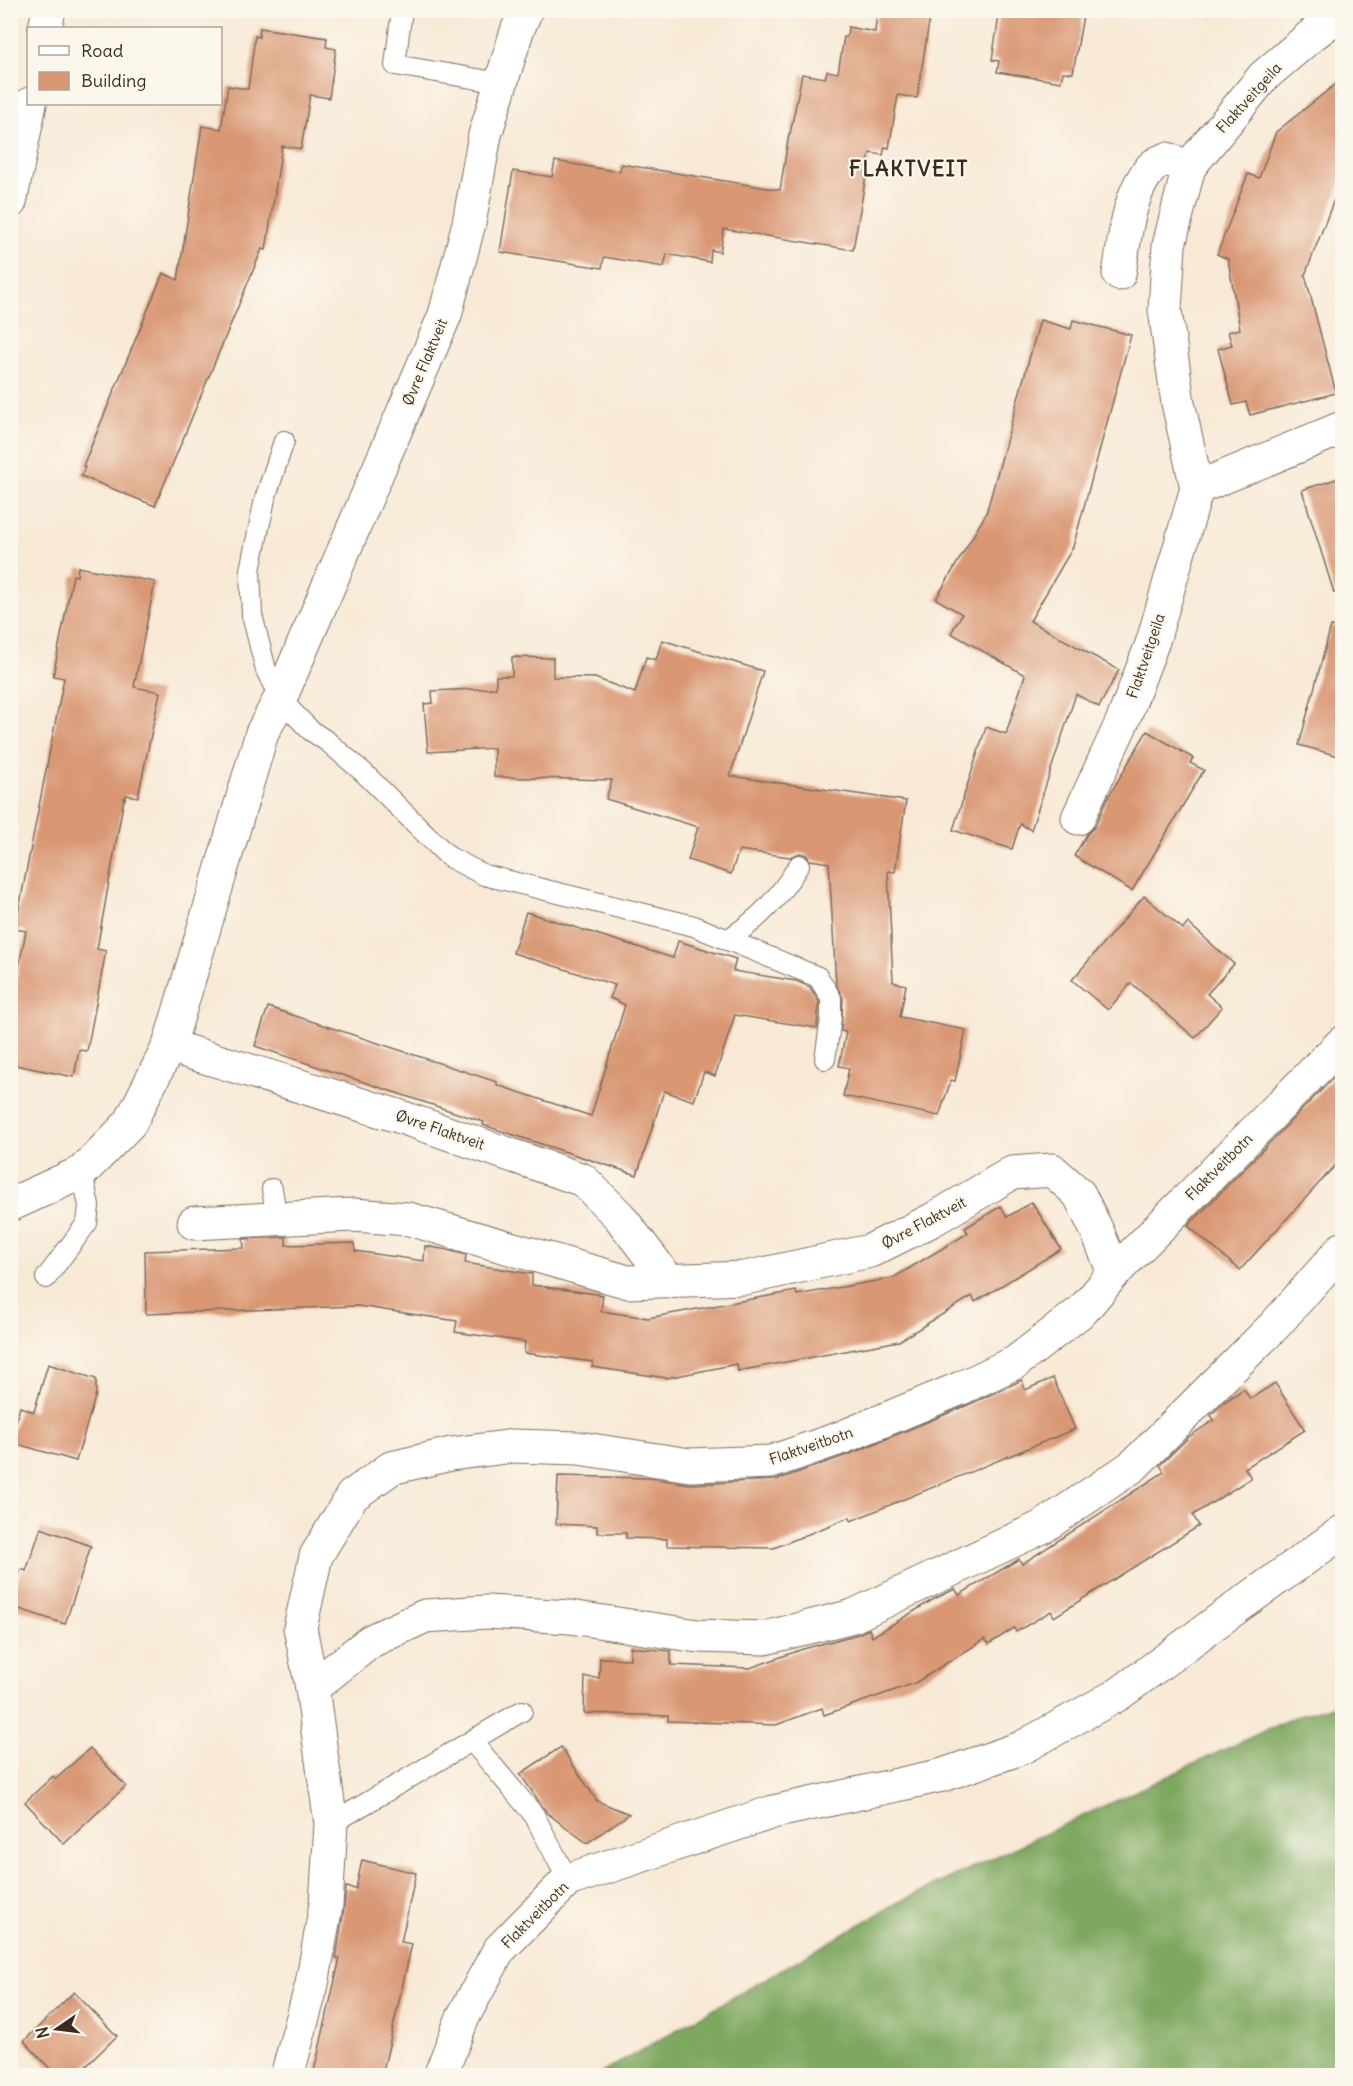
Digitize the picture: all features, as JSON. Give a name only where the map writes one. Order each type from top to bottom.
[{"type":"street","points":[[45,27],[49,10]]},
{"type":"street","name":"Øvre Flaktveit","points":[[10,1205],[82,1172],[130,1123],[169,1047],[262,733],[280,699],[445,315],[469,223],[485,135],[517,31],[526,10]]},
{"type":"street","name":"Flaktveitgeila","points":[[1078,818],[1123,720],[1153,641],[1197,488],[1178,404],[1165,310],[1169,246],[1189,167],[1264,76],[1342,12]]},
{"type":"street","points":[[10,202],[30,105]]},
{"type":"street","points":[[1119,274],[1129,218],[1138,187],[1153,166],[1167,159],[1189,167]]},
{"type":"street","points":[[1197,488],[1342,428]]},
{"type":"street","name":"Flaktveitbotn","points":[[287,2076],[314,1973],[326,1905],[331,1824],[312,1688],[300,1628],[316,1556],[352,1496],[391,1468],[452,1454],[514,1446],[578,1448],[690,1465],[771,1462],[843,1437],[961,1388],[1016,1362],[1083,1310],[1114,1273],[1342,1043]]},
{"type":"street","name":"Øvre Flaktveit","points":[[169,1047],[398,1116],[583,1180],[619,1216],[669,1281]]},
{"type":"street","name":"Øvre Flaktveit","points":[[195,1223],[274,1204],[409,1220],[628,1282],[745,1278],[870,1251],[932,1220],[1012,1173],[1052,1170],[1078,1194],[1098,1233],[1114,1273]]},
{"type":"street","points":[[312,1688],[371,1641],[425,1616],[487,1612],[570,1617],[698,1636],[765,1638],[853,1616],[1044,1526],[1133,1466],[1275,1325],[1342,1249]]},
{"type":"street","name":"Flaktveitbotn","points":[[440,2076],[462,2017],[500,1950],[568,1880],[773,1812],[943,1775],[1021,1748],[1119,1694],[1342,1532]]},
{"type":"lane","points":[[402,10],[395,65],[501,83]]},
{"type":"lane","points":[[284,441],[266,498],[250,570],[252,615],[266,670],[280,699],[310,730],[363,772],[449,857],[484,875],[694,926],[818,977],[831,998],[831,1018],[825,1059]]},
{"type":"lane","points":[[727,940],[774,903],[799,865]]},
{"type":"lane","points":[[46,1278],[87,1223],[89,1206],[82,1172]]},
{"type":"lane","points":[[331,1824],[522,1711]]},
{"type":"lane","points":[[472,1741],[534,1815],[568,1880]]},
{"type":"green space","points":[[1342,1703],[1342,2075],[598,2075],[899,1902],[1292,1718]]},
{"type":"building","points":[[877,10],[931,10],[917,98],[898,95],[889,148],[885,147],[883,155],[870,153],[853,250],[724,229],[720,252],[711,250],[710,262],[667,254],[664,267],[604,257],[602,268],[500,252],[513,171],[552,177],[555,161],[620,172],[621,164],[780,190],[802,74],[825,78],[827,71],[838,73],[848,27],[875,32]]},
{"type":"building","points":[[1000,10],[1084,10],[1073,73],[1063,72],[1061,82],[997,72],[999,61],[992,60]]},
{"type":"building","points":[[260,28],[327,38],[326,47],[336,49],[329,98],[310,95],[301,149],[282,146],[266,250],[262,249],[155,506],[81,476],[85,467],[83,466],[163,273],[178,280],[202,126],[221,129],[228,86],[248,89],[255,36],[259,37]]},
{"type":"building","points":[[1342,79],[1342,179],[1305,275],[1336,393],[1250,415],[1246,402],[1233,405],[1218,349],[1232,345],[1228,332],[1240,329],[1228,259],[1217,254],[1248,174],[1259,178],[1276,132]]},
{"type":"building","points":[[1040,320],[1071,329],[1073,320],[1131,335],[1073,547],[1030,621],[1119,670],[1099,707],[1076,694],[1031,830],[1020,824],[1012,849],[953,830],[986,727],[1006,734],[1025,675],[951,633],[962,614],[936,599],[986,514]]},
{"type":"building","points":[[1342,477],[1342,592],[1334,593],[1302,490]]},
{"type":"building","points":[[78,567],[155,582],[134,687],[160,692],[138,797],[126,795],[124,798],[97,949],[106,951],[87,1051],[79,1050],[74,1077],[10,1064],[10,1011],[26,931],[15,929],[64,678],[53,676],[73,575],[77,576]]},
{"type":"building","points":[[1331,626],[1342,627],[1342,757],[1299,745]]},
{"type":"building","points":[[662,640],[763,671],[730,776],[906,801],[895,872],[888,871],[893,982],[906,985],[900,1017],[966,1030],[955,1081],[951,1080],[939,1116],[843,1096],[849,1068],[839,1066],[846,1032],[841,1031],[843,998],[836,984],[829,863],[810,860],[806,855],[800,853],[790,857],[739,850],[731,874],[688,860],[698,827],[606,799],[612,780],[494,777],[494,748],[428,752],[424,704],[433,703],[432,691],[496,688],[496,676],[512,676],[512,657],[553,658],[553,677],[595,678],[635,693],[646,657],[656,660]]},
{"type":"building","points":[[1147,731],[1193,758],[1190,763],[1204,770],[1132,891],[1074,856],[1087,834],[1095,826],[1107,799]]},
{"type":"building","points":[[1144,896],[1183,929],[1188,923],[1234,964],[1207,994],[1222,1007],[1195,1038],[1131,983],[1108,1010],[1072,980]]},
{"type":"building","points":[[526,912],[673,958],[678,941],[736,959],[733,971],[796,981],[810,987],[819,1001],[817,1028],[735,1015],[715,1076],[704,1072],[694,1101],[664,1091],[637,1175],[483,1125],[484,1122],[255,1046],[268,1007],[497,1082],[497,1085],[591,1116],[625,1005],[610,998],[615,985],[513,953]]},
{"type":"building","points":[[1342,1069],[1342,1158],[1240,1270],[1188,1226]]},
{"type":"building","points":[[1032,1202],[1061,1249],[975,1302],[972,1296],[899,1341],[738,1371],[737,1364],[667,1378],[592,1367],[593,1362],[524,1353],[525,1342],[455,1332],[457,1321],[358,1306],[146,1314],[145,1251],[244,1248],[243,1239],[286,1237],[286,1245],[354,1243],[355,1251],[424,1261],[425,1246],[448,1250],[466,1255],[465,1263],[532,1274],[532,1285],[603,1295],[601,1311],[648,1318],[796,1291],[797,1295],[893,1278],[968,1233],[965,1228],[1001,1206],[1007,1217]]},
{"type":"building","points":[[48,1364],[96,1379],[96,1394],[76,1461],[10,1442],[20,1407],[34,1412]]},
{"type":"building","points":[[1053,1378],[1075,1429],[851,1521],[850,1517],[774,1548],[667,1546],[667,1539],[626,1538],[626,1533],[597,1533],[597,1526],[556,1524],[558,1476],[650,1478],[690,1484],[776,1480],[850,1454],[1022,1380],[1025,1390]]},
{"type":"building","points":[[1275,1383],[1305,1430],[1245,1468],[1251,1478],[1193,1515],[1199,1526],[1054,1617],[1051,1611],[1016,1632],[1014,1628],[989,1644],[985,1639],[915,1683],[824,1715],[822,1708],[776,1725],[668,1721],[668,1716],[584,1713],[585,1677],[599,1678],[600,1658],[630,1659],[630,1647],[671,1651],[671,1665],[750,1668],[869,1629],[872,1637],[934,1599],[955,1589],[959,1595],[1019,1559],[1022,1564],[1164,1472],[1160,1465],[1190,1436],[1214,1420],[1211,1415],[1224,1402],[1244,1389],[1250,1399]]},
{"type":"building","points":[[41,1528],[91,1546],[65,1624],[10,1606],[10,1599],[21,1569],[26,1571]]},
{"type":"building","points":[[561,1747],[597,1801],[629,1814],[587,1843],[547,1813],[520,1774]]},
{"type":"building","points":[[90,1748],[126,1786],[64,1844],[25,1802],[53,1776],[56,1779]]},
{"type":"building","points":[[362,1860],[416,1873],[401,1942],[412,1944],[382,2076],[313,2076],[340,1958],[336,1958],[346,1887],[356,1889]]},
{"type":"building","points":[[74,1992],[117,2036],[76,2076],[57,2076],[24,2041]]},
{"type":"district","name":"FLAKTVEIT","points":[[909,169]]}]
